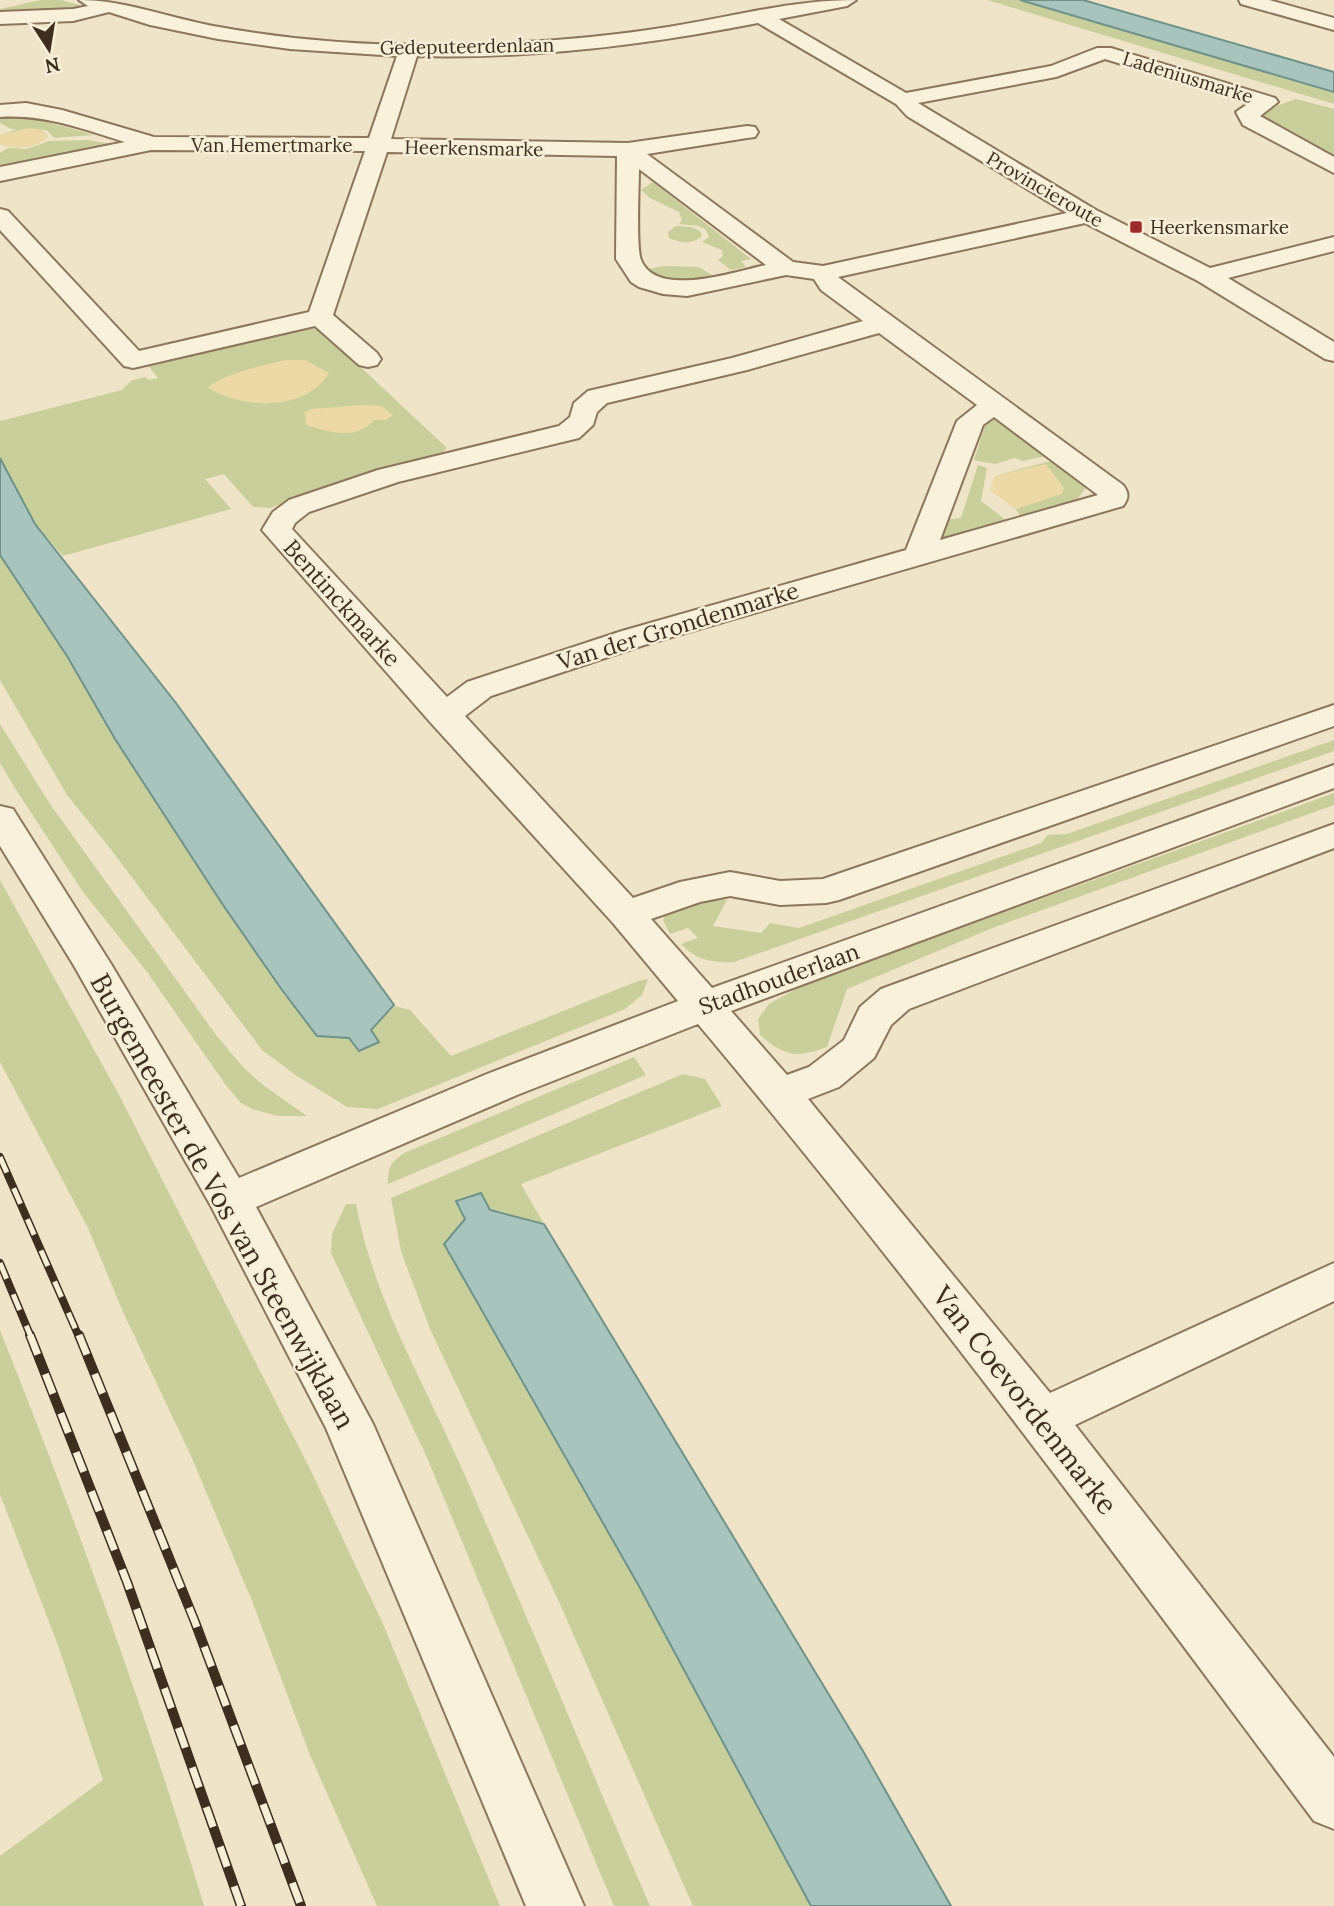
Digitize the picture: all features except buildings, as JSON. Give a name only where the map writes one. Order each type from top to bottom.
[{"type":"street","name":"Gedeputeerdenlaan","points":[[97,3],[220,33],[308,44],[409,49],[517,48],[618,39],[847,0]]},
{"type":"street","points":[[1248,0],[1333,23]]},
{"type":"street","points":[[0,18],[73,15],[97,3]]},
{"type":"street","name":"Provincieroute","points":[[761,16],[903,100],[914,112],[1088,215],[1207,276],[1334,353]]},
{"type":"street","name":"Heerkensmarke","points":[[409,49],[378,145],[628,150],[747,132]]},
{"type":"street","name":"Ladeniusmarke","points":[[903,100],[1056,71],[1104,52],[1268,102],[1247,112],[1251,120],[1334,166]]},
{"type":"street","name":"Van Hemertmarke","points":[[0,111],[26,109],[62,116],[153,144]]},
{"type":"street","name":"Van Hemertmarke","points":[[0,174],[153,144],[378,145],[320,317]]},
{"type":"street","points":[[628,150],[628,259],[640,277],[663,287],[687,289],[786,268],[822,274],[1088,215]]},
{"type":"street","points":[[628,150],[786,268]]},
{"type":"street","points":[[0,216],[133,360],[320,317],[368,359]]},
{"type":"street","points":[[1207,276],[1334,244]]},
{"type":"street","name":"Van der Grondenmarke","points":[[443,716],[479,689],[633,638],[920,553],[1114,500],[1113,491],[882,324],[830,285],[822,274]]},
{"type":"street","name":"Bentinckmarke","points":[[703,1007],[626,914],[443,716],[277,530],[283,518],[299,506],[388,476],[569,432],[583,419],[584,409],[598,397],[738,364],[882,324]]},
{"type":"street","points":[[920,553],[971,421],[993,406]]},
{"type":"street","points":[[626,914],[693,891],[730,884],[780,893],[826,891],[1334,715]]},
{"type":"street","name":"Stadhouderlaan","points":[[230,1200],[344,1149],[703,1007],[1334,776]]},
{"type":"street","name":"Burgemeester de Vos van Steenwijklaan","points":[[0,817],[92,964],[230,1200],[349,1424],[555,1906]]},
{"type":"street","points":[[780,1094],[824,1077],[860,1048],[874,1017],[895,999],[1334,835]]},
{"type":"street","name":"Van Coevordenmarke","points":[[703,1007],[780,1094],[1042,1419],[1334,1802]]},
{"type":"street","points":[[1042,1419],[1334,1281]]},
{"type":"green space","points":[[41,0],[61,0],[80,5],[77,9],[0,12],[0,9]]},
{"type":"green space","points":[[987,0],[1020,0],[1334,92],[1334,104]]},
{"type":"green space","points":[[1296,99],[1334,109],[1334,158],[1261,117],[1262,111]]},
{"type":"green space","points":[[19,114],[94,135],[54,138],[48,131],[40,129],[48,136],[38,144],[19,148],[0,144],[0,135],[17,129],[0,123],[0,115]]},
{"type":"green space","points":[[87,140],[113,144],[0,167],[0,153],[8,148],[27,149],[49,141]]},
{"type":"green space","points":[[653,182],[751,259],[741,261],[746,267],[731,270],[718,260],[723,256],[722,250],[702,242],[709,237],[706,230],[699,226],[679,224],[682,220],[679,212],[650,198],[641,190]]},
{"type":"green space","points":[[676,226],[691,227],[700,231],[702,236],[686,242],[669,238],[668,232]]},
{"type":"green space","points":[[665,266],[699,267],[712,275],[678,281],[662,278],[648,269]]},
{"type":"green space","points":[[309,328],[322,331],[447,448],[440,455],[381,470],[270,508],[253,507],[224,474],[205,479],[231,509],[63,556],[35,524],[0,458],[0,421],[122,390],[131,381],[145,377],[149,380],[158,378],[149,367],[152,364]]},
{"type":"green space","points":[[992,418],[1054,454],[1023,461],[1015,458],[995,464],[974,460],[987,419]]},
{"type":"green space","points":[[1058,459],[1089,484],[1073,504],[1032,516],[1020,516],[1016,509],[990,490],[995,476]]},
{"type":"green space","points":[[978,465],[987,468],[981,501],[1007,521],[941,539],[945,520],[961,518]]},
{"type":"green space","points":[[0,555],[67,656],[115,739],[223,905],[317,1036],[349,1038],[359,1051],[378,1042],[371,1030],[395,1006],[410,1010],[451,1056],[648,979],[642,995],[625,1009],[378,1109],[347,1107],[294,1074],[262,1050],[67,795],[0,680]]},
{"type":"green space","points":[[0,724],[50,804],[216,1035],[243,1067],[263,1085],[307,1116],[278,1116],[252,1109],[241,1103],[225,1084],[147,972],[83,892],[13,785],[0,763]]},
{"type":"green space","points":[[1334,740],[1334,751],[734,962],[712,961],[692,954],[681,944],[698,938],[688,928],[670,934],[663,920],[668,908],[713,897],[727,900],[713,926],[761,933],[770,923],[799,928],[1041,843],[1048,835],[1067,834]]},
{"type":"green space","points":[[1334,793],[1334,805],[995,927],[847,989],[827,1047],[807,1053],[792,1053],[777,1048],[760,1035],[758,1019],[769,1004],[803,985]]},
{"type":"green space","points":[[0,880],[118,1093],[311,1471],[383,1624],[500,1906],[377,1906],[310,1755],[252,1601],[191,1456],[124,1314],[88,1228],[0,1062]]},
{"type":"green space","points":[[634,1057],[646,1075],[388,1184],[391,1166],[404,1153]]},
{"type":"green space","points":[[683,1074],[705,1079],[722,1106],[521,1184],[544,1224],[490,1210],[480,1193],[457,1201],[465,1219],[444,1244],[640,1588],[811,1906],[693,1906],[560,1604],[430,1329],[401,1251],[391,1198]]},
{"type":"green space","points":[[346,1204],[356,1204],[364,1240],[388,1310],[451,1444],[650,1906],[614,1906],[428,1460],[331,1253],[332,1234]]},
{"type":"green space","points":[[0,1330],[108,1616],[158,1760],[204,1906],[0,1906],[0,1856],[103,1780],[59,1648],[0,1494]]},
{"type":"sand","points":[[28,128],[38,129],[48,136],[38,144],[26,147],[0,144],[0,135]]},
{"type":"sand","points":[[285,360],[305,360],[329,373],[318,386],[305,395],[273,403],[239,400],[208,388],[232,374]]},
{"type":"sand","points":[[382,406],[393,415],[386,420],[374,420],[367,427],[351,433],[333,432],[306,425],[305,412],[312,409]]},
{"type":"sand","points":[[1046,464],[1064,488],[1062,494],[1016,509],[990,490],[995,476]]},
{"type":"water","points":[[1020,0],[1083,0],[1334,72],[1334,92]]},
{"type":"water","points":[[0,458],[35,524],[176,703],[394,1005],[371,1030],[379,1042],[359,1051],[349,1038],[317,1036],[223,905],[115,739],[67,656],[0,555]]},
{"type":"water","points":[[481,1193],[490,1210],[544,1224],[863,1751],[951,1906],[811,1906],[640,1588],[444,1244],[465,1219],[456,1201]]},
{"type":"railway","points":[[0,1157],[79,1337]]},
{"type":"railway","points":[[0,1263],[31,1337]]},
{"type":"railway","points":[[30,1335],[127,1582],[241,1906]]},
{"type":"railway","points":[[79,1335],[195,1622],[301,1906]]},
{"type":"place","name":"Heerkensmarke","points":[[1136,227]]}]
